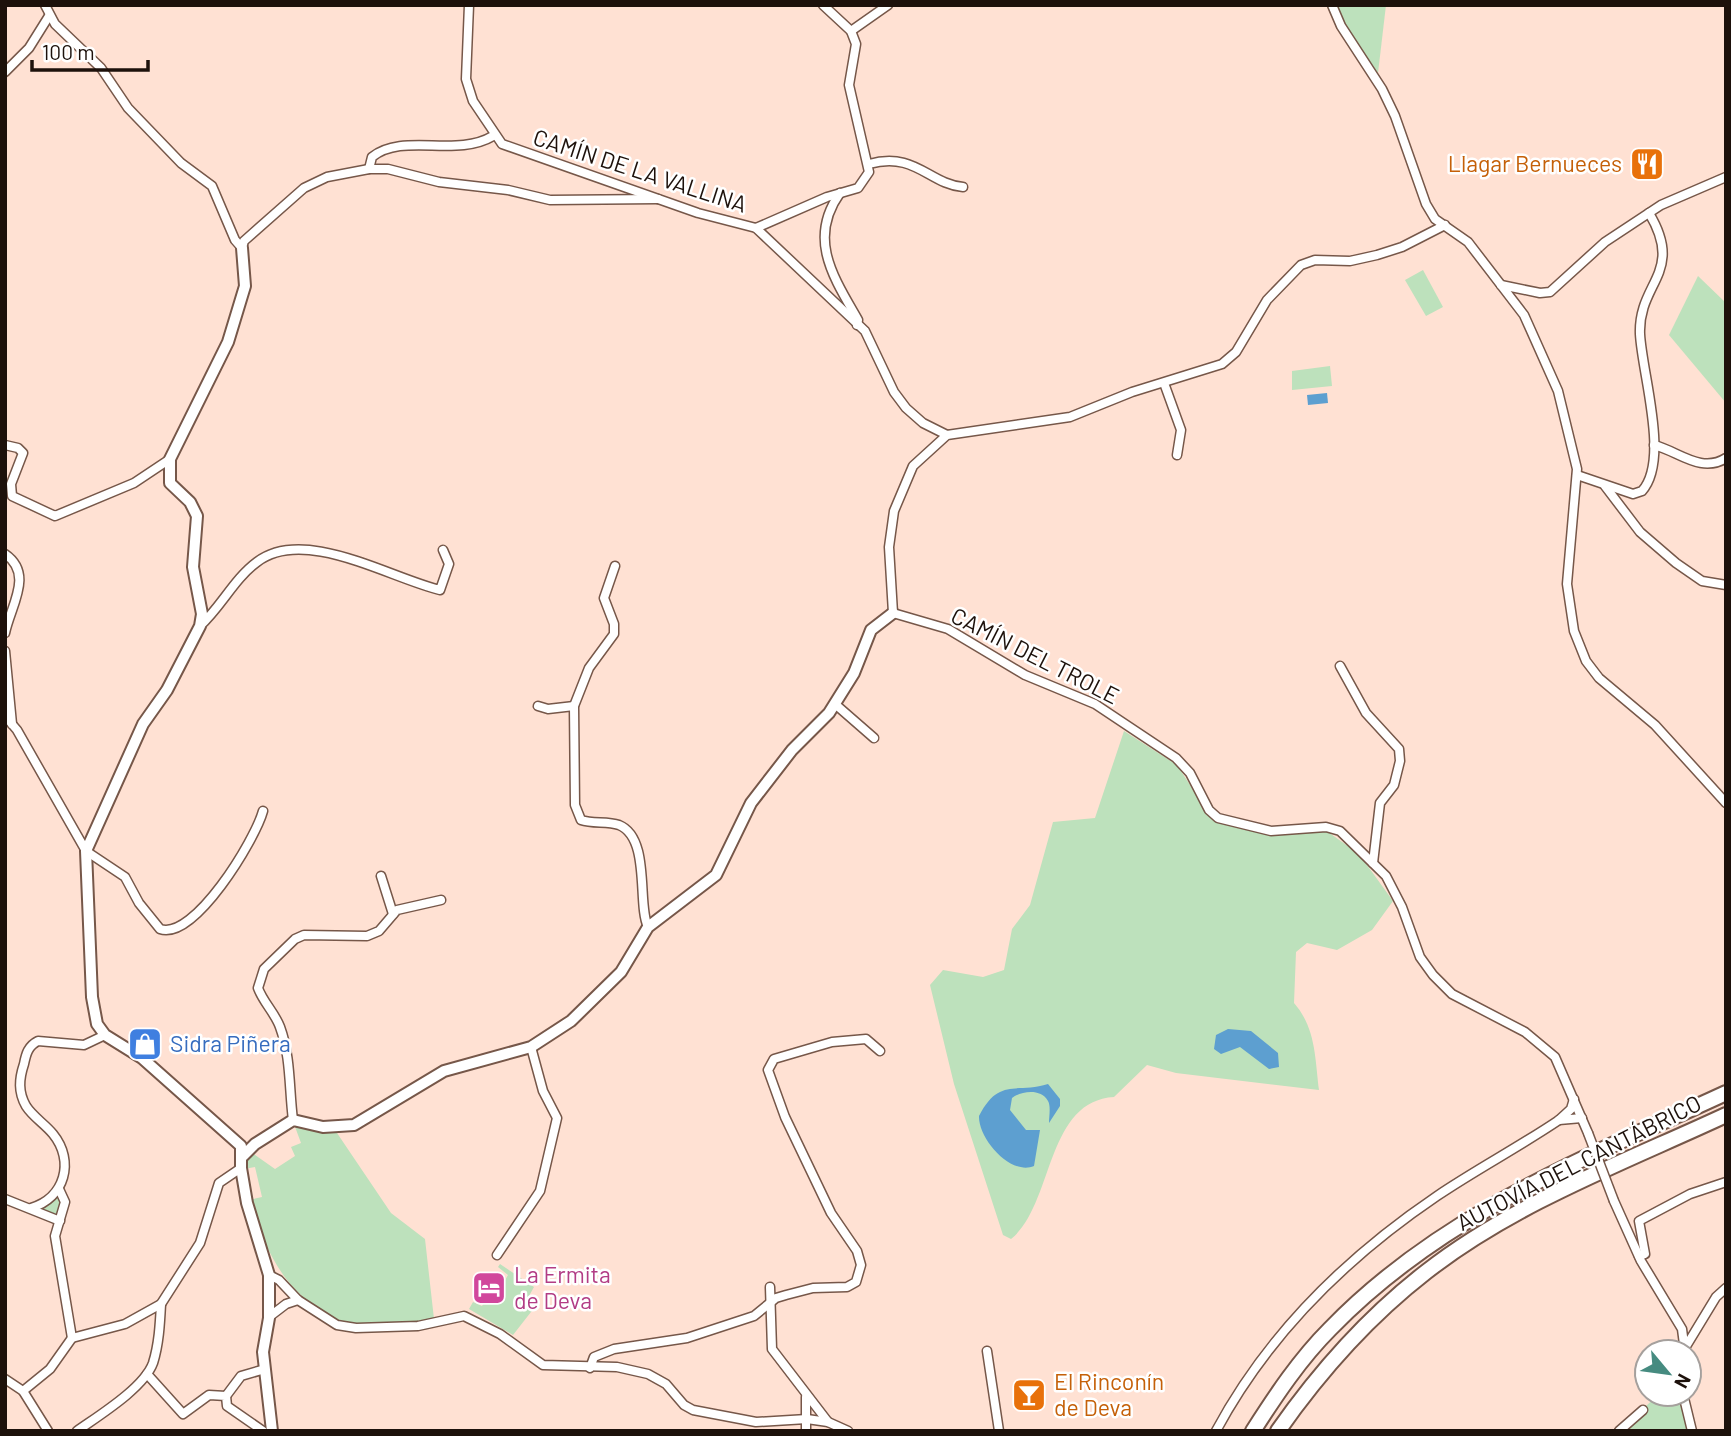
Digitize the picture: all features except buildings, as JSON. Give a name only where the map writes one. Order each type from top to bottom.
[{"type":"highway","name":"AUTOVÍA DEL CANTÁBRICO","points":[[1253,1431],[1284,1382],[1329,1329],[1431,1243],[1489,1205],[1551,1173],[1726,1093]]},
{"type":"highway","name":"AUTOVÍA DEL CANTÁBRICO","points":[[1278,1431],[1311,1385],[1349,1342],[1426,1271],[1466,1243],[1562,1191],[1726,1115]]},
{"type":"highway","points":[[1287,1431],[1352,1348],[1390,1309],[1466,1243]]},
{"type":"street","points":[[45,5],[49,16],[101,68],[128,108],[181,163],[212,186],[235,240],[242,248]]},
{"type":"street","name":"CAMÍN DE LA VALLINA","points":[[468,5],[466,79],[473,101],[493,136],[512,150],[718,219],[756,228],[857,324],[873,345],[884,373],[906,408],[922,423],[947,435]]},
{"type":"street","points":[[756,228],[862,186],[870,172],[850,98],[849,79],[856,52],[851,31],[823,5]]},
{"type":"street","points":[[851,31],[888,5]]},
{"type":"street","points":[[1332,5],[1356,53],[1382,89],[1426,204],[1435,219],[1468,242],[1524,315],[1553,379],[1567,421],[1577,475],[1567,584],[1574,631],[1586,661],[1599,678],[1655,725],[1726,803]]},
{"type":"street","points":[[5,72],[29,48],[49,16]]},
{"type":"street","points":[[369,169],[372,157],[387,149],[457,146],[493,136]]},
{"type":"street","points":[[869,164],[911,164],[949,184],[963,187]]},
{"type":"street","points":[[200,626],[202,614],[193,567],[197,516],[190,502],[170,483],[170,459],[228,342],[245,286],[242,248],[244,241],[304,188],[327,177],[369,169],[388,169],[439,183],[508,190],[550,200],[658,199]]},
{"type":"street","points":[[1501,285],[1541,293],[1550,292],[1605,242],[1649,213],[1726,177]]},
{"type":"street","points":[[840,193],[828,218],[823,245],[831,269],[858,320],[857,324]]},
{"type":"street","points":[[1577,475],[1633,494],[1643,491],[1652,474],[1654,445],[1643,369],[1641,319],[1665,260],[1649,213]]},
{"type":"street","points":[[243,1156],[256,1144],[293,1120],[323,1127],[354,1125],[444,1071],[531,1046],[571,1021],[595,1000],[621,972],[648,927],[716,875],[757,794],[835,704],[854,673],[871,630],[893,613],[889,547],[894,511],[914,466],[947,435],[958,436],[1070,417],[1228,360],[1267,300],[1301,265],[1315,260],[1350,261],[1377,255],[1402,247],[1445,225]]},
{"type":"street","points":[[1164,383],[1181,430],[1177,455]]},
{"type":"street","points":[[5,445],[18,448],[23,453],[8,494],[43,513],[61,516],[134,483],[170,459]]},
{"type":"street","points":[[1654,445],[1696,462],[1714,463],[1726,458]]},
{"type":"street","points":[[1605,486],[1640,532],[1676,563],[1702,580],[1726,585]]},
{"type":"street","points":[[272,1431],[263,1339],[268,1318],[269,1275],[247,1203],[241,1168],[241,1146],[142,1058],[106,1035],[97,1024],[92,997],[86,850],[143,724],[167,690],[200,626],[252,566],[268,555],[289,549],[364,562],[413,583],[440,590],[449,564],[443,550]]},
{"type":"street","points":[[5,554],[18,565],[20,578],[5,633]]},
{"type":"street","points":[[615,566],[604,598],[614,634],[589,668],[574,706],[576,811],[585,821],[615,824],[629,832],[637,849],[648,927]]},
{"type":"street","name":"CAMÍN DEL TROLE","points":[[893,613],[948,629],[1025,675],[1095,704],[1176,758],[1190,772],[1209,810],[1218,818],[1271,831],[1326,827],[1350,838],[1386,876],[1396,894],[1420,957],[1433,975],[1452,994],[1538,1042],[1555,1057],[1639,1256],[1682,1329],[1683,1338]]},
{"type":"street","points":[[5,651],[12,724]]},
{"type":"street","points":[[1340,666],[1367,713],[1399,749],[1400,761],[1394,785],[1380,803],[1373,863]]},
{"type":"street","points":[[835,704],[874,738]]},
{"type":"street","points":[[538,706],[548,709],[574,706]]},
{"type":"street","points":[[5,716],[86,850],[120,873],[154,924],[172,931],[186,923],[228,878],[253,836],[262,811]]},
{"type":"street","points":[[381,876],[393,914]]},
{"type":"street","points":[[293,1120],[288,1063],[280,1028],[258,988],[260,976],[269,962],[295,939],[304,935],[367,936],[379,931],[393,914],[410,905],[440,900]]},
{"type":"street","points":[[31,1208],[44,1203],[59,1189],[66,1164],[61,1147],[27,1106],[20,1089],[27,1051],[38,1041],[84,1045],[106,1035]]},
{"type":"street","points":[[590,1368],[594,1357],[602,1353],[687,1338],[754,1316],[769,1307],[776,1298],[804,1290],[847,1287],[856,1282],[859,1275],[857,1251],[831,1213],[801,1153],[768,1070],[774,1059],[832,1042],[866,1040],[880,1051]]},
{"type":"street","points":[[497,1255],[540,1191],[546,1172],[550,1138],[557,1118],[537,1073],[531,1046]]},
{"type":"street","points":[[1216,1431],[1274,1345],[1304,1308],[1354,1258],[1439,1195],[1559,1119],[1571,1109],[1574,1099]]},
{"type":"street","points":[[1559,1119],[1582,1118]]},
{"type":"street","points":[[76,1431],[113,1406],[147,1374],[158,1338],[162,1304],[200,1243],[219,1183],[241,1168]]},
{"type":"street","points":[[1639,1256],[1645,1254],[1639,1221],[1690,1194],[1726,1182]]},
{"type":"street","points":[[59,1189],[65,1202],[55,1236],[72,1338]]},
{"type":"street","points":[[5,1199],[60,1221]]},
{"type":"street","points":[[269,1275],[279,1279],[299,1300],[328,1321],[350,1327],[418,1326],[461,1316],[471,1318],[517,1344],[543,1365],[628,1368],[648,1374],[666,1384],[684,1405],[705,1413],[774,1423],[807,1419],[828,1422]]},
{"type":"street","points":[[769,1287],[769,1307],[773,1319],[772,1349],[792,1371],[806,1397],[828,1422],[840,1430]]},
{"type":"street","points":[[1692,1338],[1716,1297],[1726,1288]]},
{"type":"street","points":[[268,1318],[286,1304],[299,1300]]},
{"type":"street","points":[[23,1391],[50,1369],[72,1338],[125,1324],[162,1304]]},
{"type":"street","points":[[987,1351],[999,1431]]},
{"type":"street","points":[[263,1431],[226,1406],[226,1396],[242,1376],[265,1369]]},
{"type":"street","points":[[147,1374],[183,1414],[209,1395],[226,1396]]},
{"type":"street","points":[[5,1379],[23,1391],[48,1431]]},
{"type":"street","points":[[806,1397],[806,1431]]},
{"type":"street","points":[[1686,1408],[1692,1431]]},
{"type":"street","points":[[1619,1431],[1643,1410]]},
{"type":"green space","points":[[1334,5],[1386,5],[1378,73],[1348,31]]},
{"type":"green space","points":[[1423,270],[1443,307],[1426,316],[1405,280]]},
{"type":"green space","points":[[1698,276],[1726,303],[1726,403],[1669,335]]},
{"type":"green space","points":[[1330,366],[1332,386],[1292,390],[1292,371]]},
{"type":"green space","points":[[1124,731],[1177,765],[1213,820],[1263,830],[1328,832],[1359,854],[1393,901],[1372,930],[1337,950],[1307,943],[1296,952],[1294,1003],[1311,1033],[1319,1090],[1176,1073],[1147,1065],[1114,1097],[1092,1103],[1075,1116],[1062,1135],[1036,1203],[1025,1223],[1011,1239],[1003,1235],[954,1084],[930,985],[943,970],[983,977],[1004,970],[1012,929],[1030,905],[1053,822],[1095,818]]},
{"type":"green space","points":[[294,1124],[337,1133],[391,1213],[425,1239],[434,1319],[376,1326],[342,1323],[305,1299],[283,1275],[267,1247],[249,1200],[262,1197],[255,1167],[244,1169],[251,1152],[275,1169],[295,1156],[291,1147],[301,1143]]},
{"type":"green space","points":[[59,1193],[62,1203],[58,1218],[41,1210]]},
{"type":"green space","points":[[500,1264],[534,1287],[529,1296],[538,1303],[513,1335],[469,1309],[473,1302],[482,1306],[486,1300],[492,1303],[508,1275],[498,1267]]},
{"type":"green space","points":[[1644,1408],[1686,1408],[1692,1431],[1619,1431]]},
{"type":"water","points":[[1327,393],[1328,403],[1308,405],[1307,395]]},
{"type":"water","points":[[1228,1029],[1251,1031],[1278,1053],[1279,1067],[1269,1069],[1240,1047],[1221,1054],[1214,1049],[1216,1035]]},
{"type":"water","points":[[1048,1084],[1060,1099],[1060,1106],[1049,1123],[1049,1103],[1041,1094],[1026,1092],[1012,1098],[1010,1110],[1026,1130],[1040,1130],[1034,1166],[1015,1166],[997,1153],[990,1144],[980,1125],[979,1116],[986,1104],[1001,1091]]},
{"type":"place","name":"Llagar Bernueces","points":[[1647,164]]},
{"type":"place","name":"Sidra Piñera","points":[[145,1044]]},
{"type":"place","name":"La Ermita de Deva","points":[[489,1288]]},
{"type":"place","name":"El Rinconín de Deva","points":[[1029,1395]]}]
